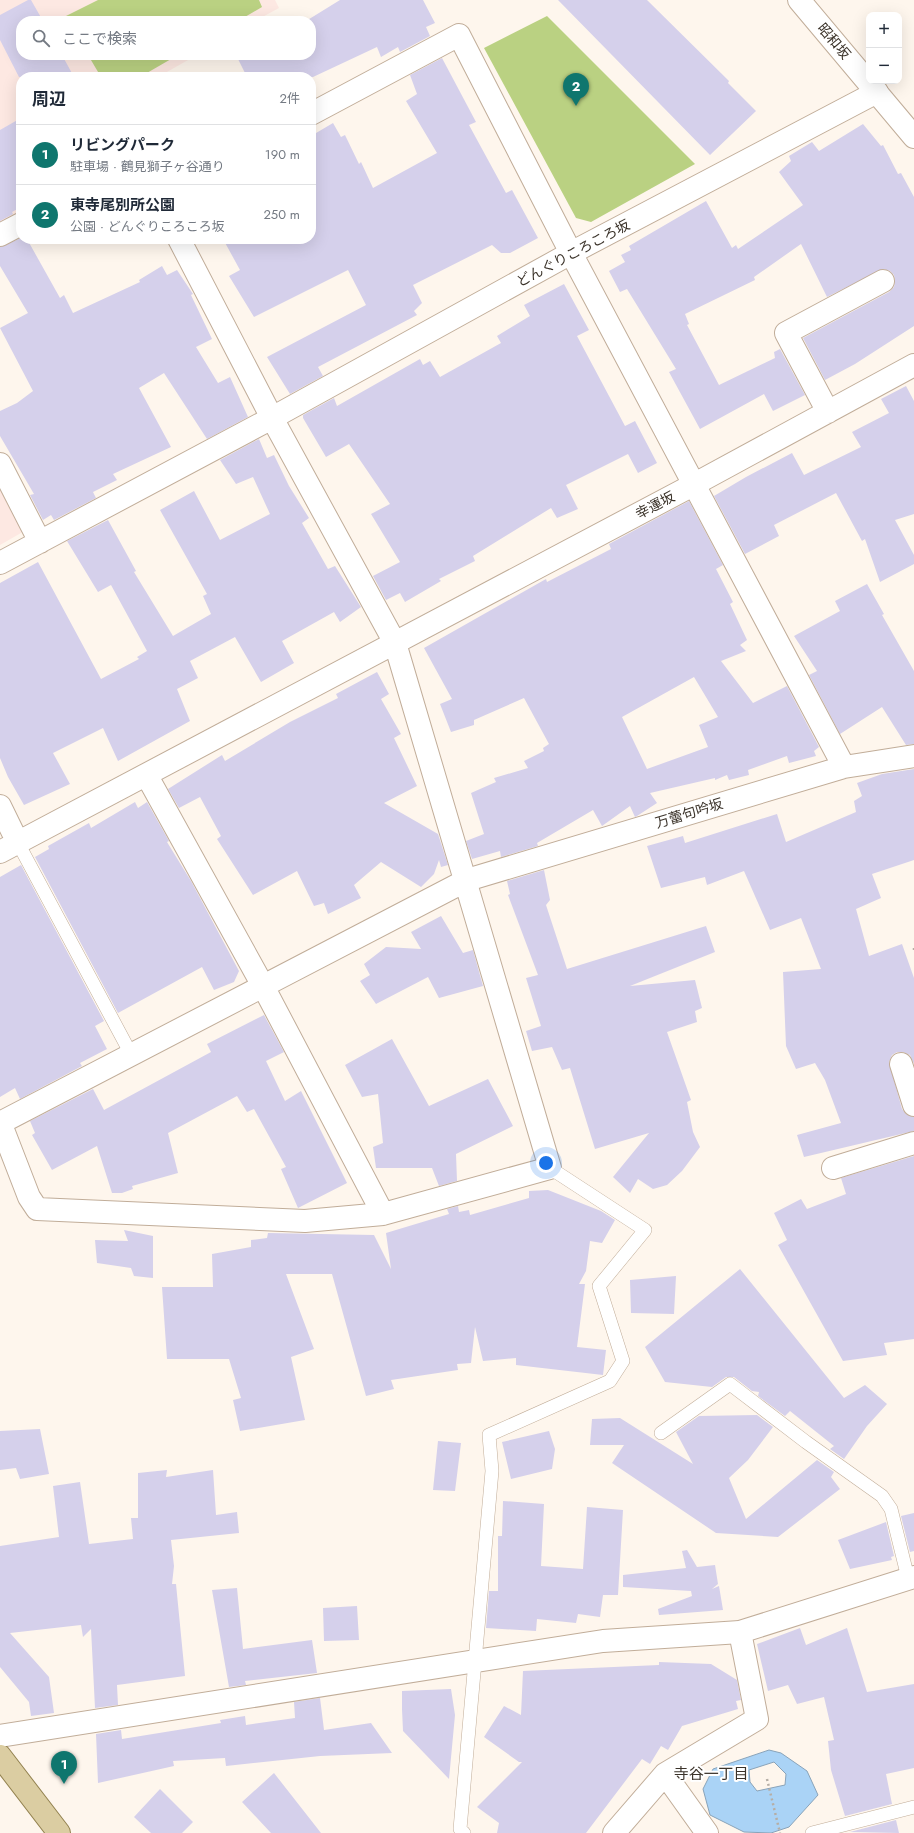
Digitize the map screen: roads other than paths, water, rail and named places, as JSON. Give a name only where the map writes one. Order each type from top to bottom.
[{"type":"main road","points":[[0,1756],[59,1833]]},
{"type":"street","name":"昭和坂","points":[[800,0],[914,137]]},
{"type":"street","points":[[316,111],[459,35],[571,253],[693,485],[844,767]]},
{"type":"street","name":"どんぐりころころ坂","points":[[0,563],[272,418],[571,253],[877,92]]},
{"type":"street","points":[[0,235],[16,227]]},
{"type":"street","points":[[0,1123],[29,1197],[37,1209],[305,1221],[383,1214],[550,1168],[395,642],[272,418],[182,244]]},
{"type":"street","points":[[828,412],[786,333],[883,281]]},
{"type":"street","name":"幸運坂","points":[[9,847],[146,776],[828,412],[911,374]]},
{"type":"street","points":[[0,464],[40,542]]},
{"type":"street","name":"万蕾句吟坂","points":[[0,1123],[466,880],[844,767],[914,756]]},
{"type":"street","points":[[146,776],[263,986],[383,1214]]},
{"type":"street","points":[[0,806],[9,847]]},
{"type":"street","points":[[901,1064],[914,1105]]},
{"type":"street","points":[[833,1168],[914,1143]]},
{"type":"street","points":[[0,1736],[603,1641],[740,1632],[911,1577]]},
{"type":"street","points":[[614,1833],[665,1774],[757,1719],[740,1632]]},
{"type":"street","points":[[665,1774],[707,1833]]},
{"type":"lane","points":[[9,847],[131,1054]]},
{"type":"lane","points":[[464,1833],[460,1829],[492,1471],[489,1435],[610,1381],[623,1360],[599,1286],[645,1230],[550,1168]]},
{"type":"lane","points":[[662,1433],[730,1384],[806,1442],[882,1496],[891,1509],[911,1577]]},
{"type":"lane","points":[[812,1833],[914,1807]]},
{"type":"water","points":[[769,1750],[781,1753],[807,1771],[818,1795],[789,1827],[771,1833],[744,1832],[710,1815],[703,1789],[713,1769]],"holes":[[[774,1762],[786,1774],[785,1785],[757,1791],[750,1782],[749,1770]]]},
{"type":"place","name":"東寺尾別所公園","points":[[576,106]]},
{"type":"place","name":"リビングパーク","points":[[64,1784]]},
{"type":"district","name":"寺谷一丁目","points":[[711,1774]]}]
